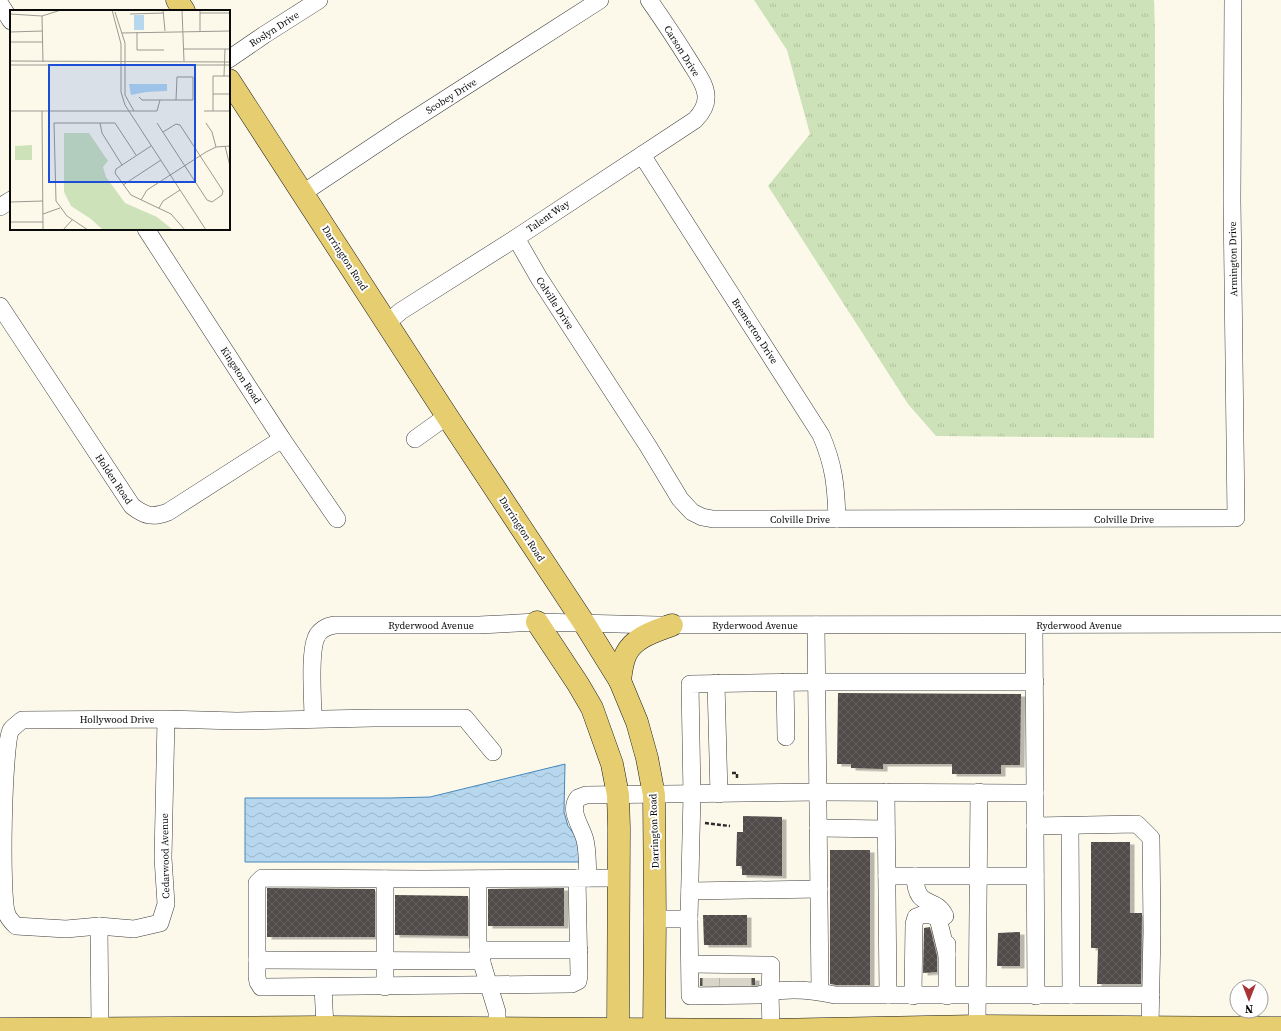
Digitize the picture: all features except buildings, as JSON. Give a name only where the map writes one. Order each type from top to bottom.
[{"type":"main road","points":[[177,0],[183,10]]},
{"type":"main road","name":"Darrington Road","points":[[230,82],[447,416],[584,623],[620,681],[637,722],[648,758],[654,795],[654,1030]]},
{"type":"main road","points":[[537,622],[592,708],[612,764],[618,795],[618,1029]]},
{"type":"main road","points":[[620,681],[626,653],[634,643],[644,636],[672,625]]},
{"type":"main road","points":[[0,1029],[325,1029],[497,1027],[654,1030],[770,1030],[1150,1026],[1281,1028]]},
{"type":"street","name":"Roslyn Drive","points":[[230,58],[319,0]]},
{"type":"street","name":"Scobey Drive","points":[[303,193],[402,127],[600,0]]},
{"type":"street","name":"Carson Drive","points":[[649,0],[704,86],[706,96],[705,106]]},
{"type":"street","name":"Armington Drive","points":[[1233,0],[1232,200],[1236,518]]},
{"type":"street","points":[[0,4],[10,19]]},
{"type":"street","name":"Talent Way","points":[[387,322],[695,120],[705,106]]},
{"type":"street","name":"Bremerton Drive","points":[[642,155],[821,435],[829,452],[833,470],[837,519]]},
{"type":"street","points":[[0,207],[10,201]]},
{"type":"street","name":"Kingston Road","points":[[147,230],[282,439],[337,519]]},
{"type":"street","name":"Colville Drive","points":[[516,238],[686,507],[702,517],[713,519],[1236,518]]},
{"type":"street","name":"Holden Road","points":[[0,306],[132,506],[142,514],[159,516],[168,512],[282,439]]},
{"type":"street","points":[[415,439],[447,416]]},
{"type":"street","name":"Ryderwood Avenue","points":[[313,719],[312,662],[314,644],[318,634],[326,627],[336,625],[455,626],[537,622],[672,625],[1281,624]]},
{"type":"street","points":[[816,625],[820,992]]},
{"type":"street","points":[[1034,625],[1036,996]]},
{"type":"street","points":[[770,1030],[771,964],[727,983],[690,996],[689,919],[692,795],[690,684],[785,682],[1035,682]]},
{"type":"street","points":[[785,682],[786,737]]},
{"type":"street","points":[[716,683],[719,794]]},
{"type":"street","name":"Hollywood Drive","points":[[99,926],[66,930],[16,926],[7,915],[3,895],[3,848],[7,751],[10,731],[22,720],[166,719],[237,721],[373,718],[465,718],[493,752]]},
{"type":"street","name":"Cedarwood Avenue","points":[[99,926],[134,929],[160,923],[166,904],[164,858],[166,719]]},
{"type":"street","points":[[618,878],[582,878],[478,879],[385,879],[262,878],[257,883],[258,982],[261,987],[489,986],[576,983],[579,976],[582,878],[585,839],[575,812],[576,801],[578,798],[586,795],[692,795],[818,792],[1035,793]]},
{"type":"street","points":[[886,792],[888,995]]},
{"type":"street","points":[[977,1029],[979,792]]},
{"type":"street","points":[[1035,826],[1137,824],[1152,838],[1150,1026]]},
{"type":"street","points":[[1070,826],[1071,995]]},
{"type":"street","points":[[818,828],[886,829]]},
{"type":"street","points":[[887,876],[1035,876]]},
{"type":"street","points":[[915,876],[915,886],[919,896],[943,912],[948,922],[946,955],[947,996]]},
{"type":"street","points":[[385,879],[385,987]]},
{"type":"street","points":[[478,879],[480,955],[497,1012],[497,1027]]},
{"type":"street","points":[[690,891],[819,889]]},
{"type":"street","points":[[913,996],[914,924],[916,917],[922,914],[931,914],[938,918],[946,955]]},
{"type":"street","points":[[655,919],[689,919]]},
{"type":"street","points":[[99,926],[100,1029]]},
{"type":"street","points":[[257,960],[385,961],[579,950]]},
{"type":"street","points":[[690,964],[727,983],[759,995],[787,989],[835,995],[1151,995]]},
{"type":"street","points":[[323,987],[325,1029]]},
{"type":"green space","points":[[754,0],[1154,0],[1154,438],[936,436],[908,404],[768,186],[810,134],[787,50]]},
{"type":"water","points":[[565,764],[564,812],[568,826],[579,843],[580,862],[245,862],[245,798],[430,797]]},
{"type":"tunnel","points":[[711,978],[711,992]]},
{"type":"tunnel","points":[[728,978],[728,992]]},
{"type":"tunnel","points":[[743,978],[743,993]]}]
